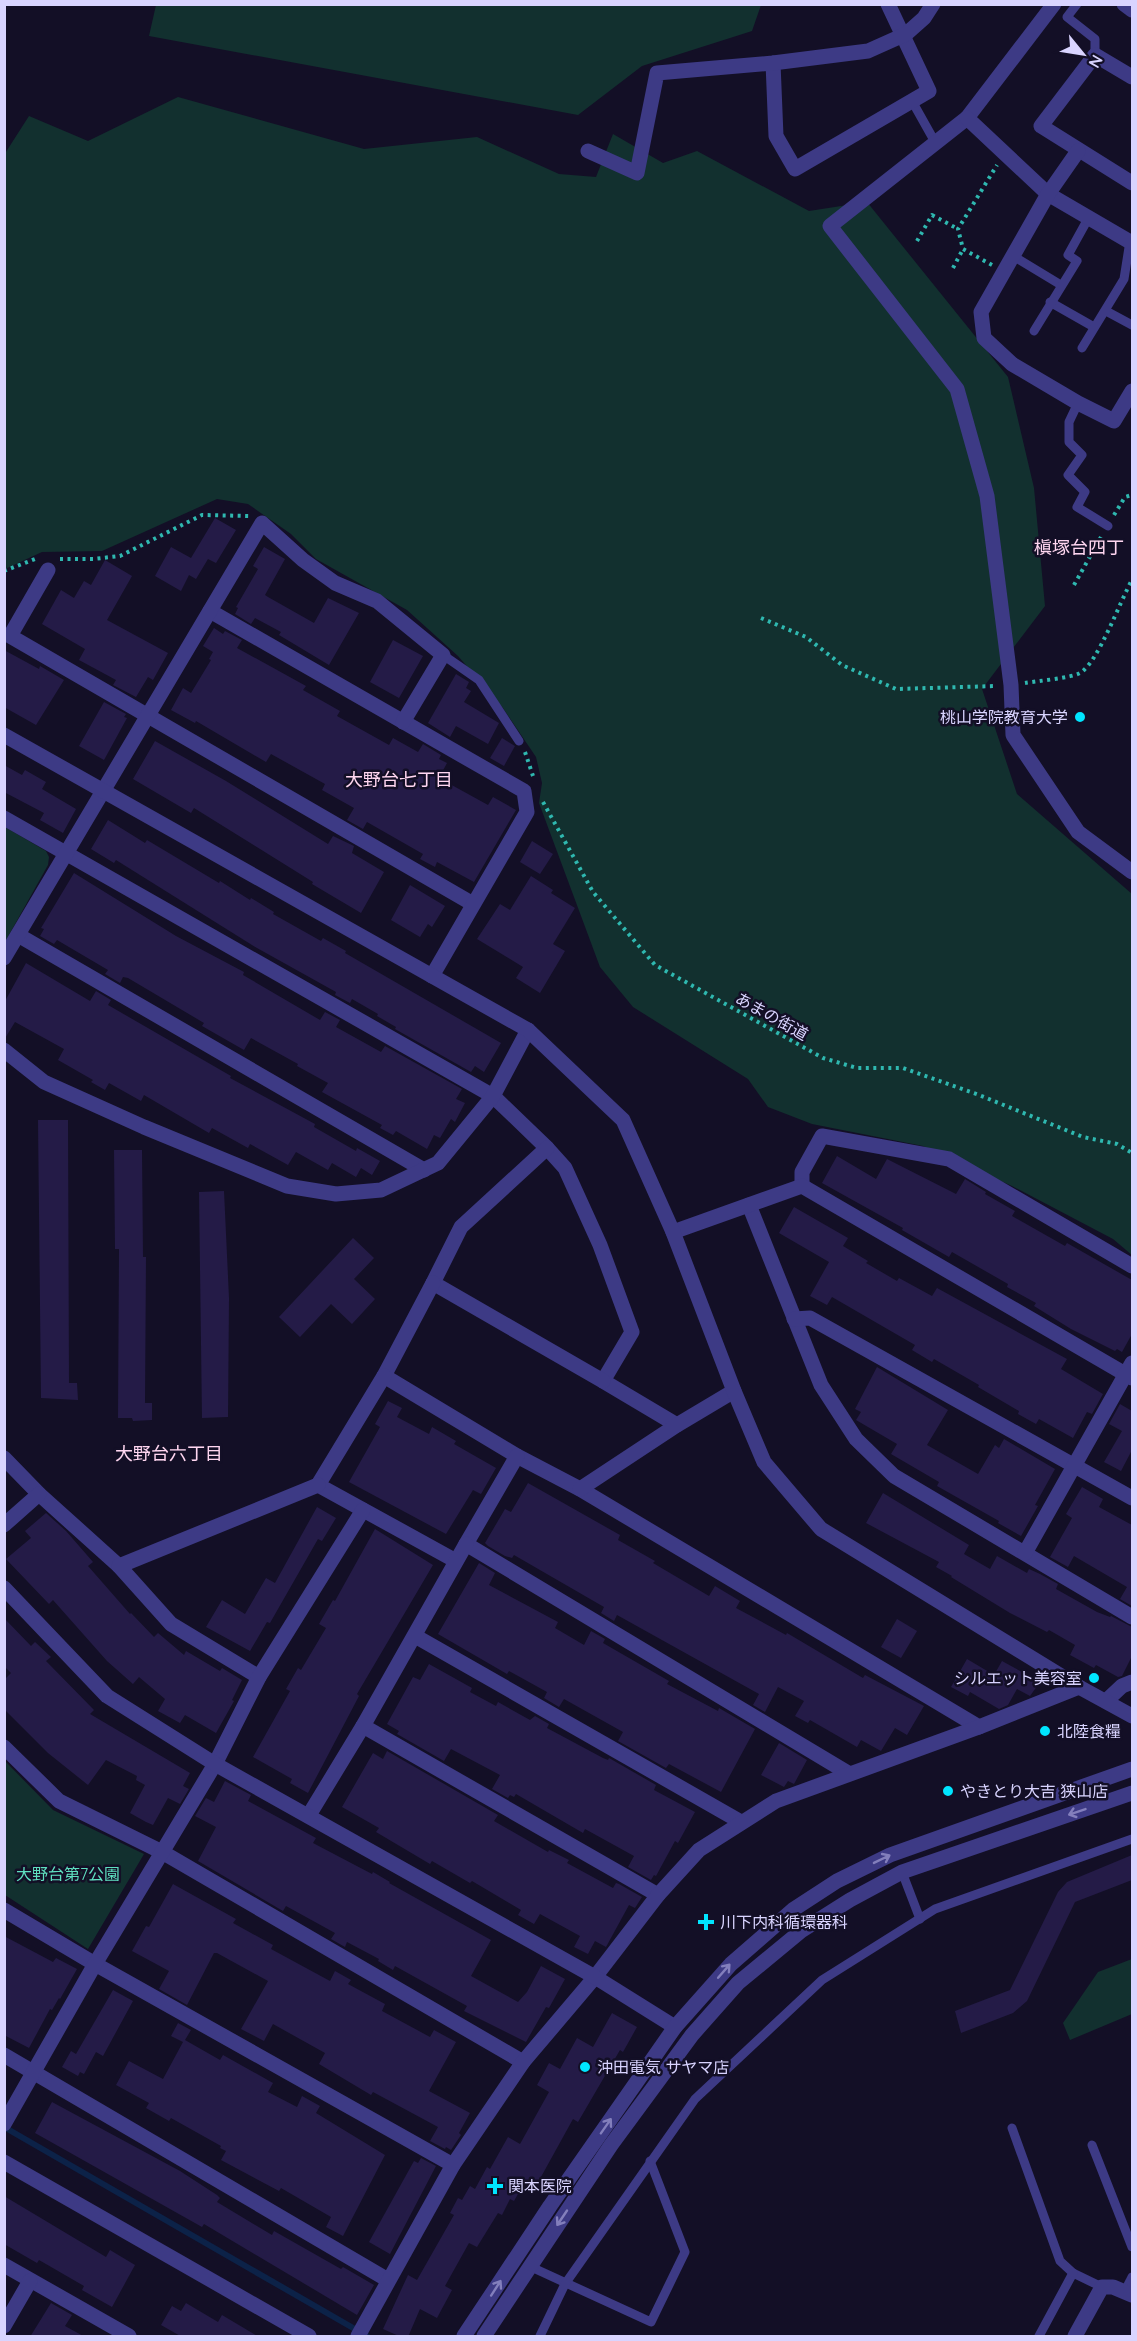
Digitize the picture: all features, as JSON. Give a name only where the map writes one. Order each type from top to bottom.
[{"type":"street","points":[[773,63],[776,136],[795,169],[929,91],[888,4]]},
{"type":"street","points":[[588,151],[637,173],[657,73],[773,63],[868,51],[903,36],[924,18],[933,4]]},
{"type":"street","points":[[1054,4],[967,118],[830,226],[957,389],[987,496],[1011,685],[1013,735],[1078,832],[1132,872]]},
{"type":"street","points":[[1124,4],[1132,10]]},
{"type":"street","points":[[1132,78],[1095,55],[1041,126],[1132,183]]},
{"type":"street","points":[[967,118],[1048,194],[1131,242]]},
{"type":"street","points":[[1078,151],[1048,194],[981,312],[984,338],[1012,364],[1078,403],[1114,421],[1132,391]]},
{"type":"street","points":[[4,958],[262,523],[311,566],[335,583],[377,601],[442,656],[403,722]]},
{"type":"street","points":[[48,570],[10,636],[473,904]]},
{"type":"street","points":[[210,611],[524,791],[527,812],[432,976]]},
{"type":"street","points":[[4,735],[528,1030],[623,1120],[673,1232],[764,1462],[821,1529],[1079,1688],[1132,1716]]},
{"type":"street","points":[[4,818],[493,1096],[547,1148],[564,1168],[600,1245],[632,1332],[603,1381]]},
{"type":"street","points":[[18,935],[424,1170]]},
{"type":"street","points":[[4,1050],[45,1082],[144,1127],[287,1186],[336,1194],[381,1190],[438,1163],[493,1096],[528,1030]]},
{"type":"street","points":[[802,1186],[802,1172],[822,1136],[949,1159],[1132,1266]]},
{"type":"street","points":[[119,1566],[318,1485],[384,1376],[461,1227],[547,1148]]},
{"type":"street","points":[[673,1232],[802,1186],[1130,1372],[1025,1553]]},
{"type":"street","points":[[749,1205],[821,1385],[856,1439],[894,1476],[1132,1617]]},
{"type":"street","points":[[433,1283],[677,1425]]},
{"type":"street","points":[[794,1319],[810,1318],[1132,1498]]},
{"type":"street","points":[[384,1376],[516,1456],[580,1490],[979,1727]]},
{"type":"street","points":[[580,1490],[677,1425],[734,1391]]},
{"type":"street","points":[[309,1815],[415,1636],[516,1456]]},
{"type":"street","points":[[4,1458],[39,1494],[119,1566],[171,1624],[259,1677]]},
{"type":"street","points":[[318,1485],[456,1561]]},
{"type":"street","points":[[4,1525],[39,1494]]},
{"type":"street","points":[[5,2123],[95,1964],[215,1764],[259,1677],[363,1510]]},
{"type":"street","points":[[466,1544],[848,1773]]},
{"type":"street","points":[[4,1588],[106,1696],[215,1764],[595,1977],[675,2027]]},
{"type":"street","points":[[415,1636],[741,1821]]},
{"type":"street","points":[[1106,1701],[1122,1686],[1132,1682]]},
{"type":"street","points":[[362,2330],[453,2165],[523,2062],[595,1977],[658,1895],[699,1850],[741,1821],[776,1801],[1079,1688]]},
{"type":"street","points":[[363,1726],[658,1895]]},
{"type":"street","points":[[4,1747],[59,1801],[162,1852],[523,2062]]},
{"type":"street","points":[[464,2337],[550,2206],[675,2027],[731,1964],[794,1910],[837,1881],[890,1854],[1132,1769]]},
{"type":"street","points":[[484,2337],[610,2145],[692,2035],[738,1983],[801,1931],[850,1900],[902,1872],[1132,1793]]},
{"type":"street","points":[[4,1910],[95,1964],[453,2165]]},
{"type":"street","points":[[4,2055],[388,2280]]},
{"type":"street","points":[[4,2162],[309,2337]]},
{"type":"street","points":[[4,2265],[122,2335]]},
{"type":"street","points":[[4,2326],[30,2281]]},
{"type":"street","points":[[1076,2337],[1102,2287],[1113,2287],[1129,2293]]},
{"type":"lane","points":[[1077,4],[1067,17],[1095,39],[1095,55]]},
{"type":"lane","points":[[912,101],[935,142]]},
{"type":"lane","points":[[1034,331],[1077,261],[1068,255],[1089,217]]},
{"type":"lane","points":[[1082,348],[1124,279],[1131,242]]},
{"type":"lane","points":[[1012,256],[1061,285]]},
{"type":"lane","points":[[1050,302],[1094,327]]},
{"type":"lane","points":[[1106,310],[1132,325]]},
{"type":"lane","points":[[1078,403],[1069,422],[1069,442],[1082,455],[1068,475],[1085,492],[1077,507],[1108,526]]},
{"type":"lane","points":[[442,656],[479,680],[519,741]]},
{"type":"lane","points":[[540,2337],[566,2284],[695,2099],[822,1980],[935,1909],[1132,1839]]},
{"type":"lane","points":[[902,1872],[920,1919]]},
{"type":"lane","points":[[1012,2128],[1060,2261],[1073,2273],[1102,2287]]},
{"type":"lane","points":[[1092,2145],[1132,2247]]},
{"type":"lane","points":[[529,2266],[651,2322],[686,2252],[650,2161]]},
{"type":"lane","points":[[1039,2337],[1073,2273]]},
{"type":"lane","points":[[1129,2293],[1132,2277]]},
{"type":"path","points":[[953,268],[963,249],[958,229],[1004,154]]},
{"type":"path","points":[[917,242],[932,215],[958,229]]},
{"type":"path","points":[[963,249],[1003,271]]},
{"type":"path","points":[[59,559],[120,556],[202,515],[247,515],[262,523]]},
{"type":"path","points":[[4,571],[36,558]]},
{"type":"path","points":[[761,618],[806,637],[842,665],[896,689],[1011,685],[1080,673],[1097,655],[1121,599],[1132,580]]},
{"type":"path","points":[[519,741],[526,754],[535,785]]},
{"type":"path","name":"あまの街道","points":[[539,793],[593,892],[654,965],[823,1058],[857,1068],[903,1068],[979,1095],[1083,1137],[1117,1144],[1132,1153]]},
{"type":"green space","points":[[156,4],[761,5],[752,31],[642,66],[578,115],[149,36]]},
{"type":"green space","points":[[178,97],[364,149],[477,137],[559,174],[596,177],[613,134],[663,163],[697,151],[809,211],[867,202],[1008,377],[1034,488],[1045,606],[982,689],[1017,794],[1132,894],[1132,1255],[1113,1239],[1012,1186],[923,1146],[812,1124],[768,1107],[748,1079],[633,1007],[600,967],[539,803],[542,783],[536,757],[503,708],[458,656],[407,610],[316,559],[291,534],[248,504],[217,499],[102,551],[42,552],[5,569],[4,155],[29,116],[88,141]]},
{"type":"green space","points":[[5,827],[46,851],[49,857],[48,865],[5,942]]},
{"type":"green space","name":"大野台第7公園","points":[[4,1760],[53,1810],[144,1854],[88,1949],[5,1895]]},
{"type":"green space","points":[[1132,1959],[1132,2014],[1070,2040],[1063,2023],[1098,1972]]},
{"type":"building","points":[[215,518],[236,530],[216,563],[208,559],[196,579],[189,575],[181,591],[155,576],[171,547],[191,558]]},
{"type":"building","points":[[264,547],[285,559],[265,595],[314,623],[328,598],[359,613],[329,665],[279,635],[281,632],[255,618],[251,624],[235,614],[238,608],[236,607],[258,569],[253,566]]},
{"type":"building","points":[[105,560],[132,576],[107,620],[168,653],[153,680],[148,677],[136,697],[113,685],[116,680],[79,660],[85,649],[42,624],[61,590],[74,598],[84,581],[91,585]]},
{"type":"building","points":[[214,628],[223,634],[225,631],[242,640],[237,648],[306,686],[303,690],[340,711],[337,716],[389,745],[393,738],[418,752],[423,744],[441,755],[439,759],[447,763],[439,778],[488,805],[493,797],[516,810],[474,882],[437,862],[435,867],[420,859],[423,854],[367,822],[363,829],[347,820],[354,808],[322,790],[325,784],[271,754],[266,762],[196,721],[195,723],[171,710],[183,688],[191,693],[211,660],[209,659],[213,652],[203,646]]},
{"type":"building","points":[[393,640],[423,656],[399,698],[370,682]]},
{"type":"building","points":[[4,650],[64,680],[36,725],[4,707]]},
{"type":"building","points":[[456,674],[469,682],[466,688],[471,691],[464,702],[499,723],[488,744],[456,726],[450,737],[428,723]]},
{"type":"building","points":[[104,702],[126,714],[124,717],[127,718],[104,760],[79,746]]},
{"type":"building","points":[[502,738],[515,746],[504,766],[490,758]]},
{"type":"building","points":[[155,741],[226,781],[328,844],[333,836],[354,846],[352,853],[384,872],[361,913],[194,808],[191,813],[133,779]]},
{"type":"building","points":[[4,765],[22,775],[25,770],[46,782],[42,789],[76,809],[63,833],[40,820],[44,813],[4,792]]},
{"type":"building","points":[[108,820],[145,843],[147,840],[219,883],[220,881],[250,900],[251,898],[274,912],[273,914],[321,941],[323,938],[346,951],[345,953],[501,1043],[484,1072],[475,1066],[471,1072],[395,1029],[396,1027],[377,1016],[378,1014],[352,999],[350,1003],[335,995],[336,992],[257,948],[116,860],[114,863],[91,849]]},
{"type":"building","points":[[532,841],[553,854],[540,874],[520,862]]},
{"type":"building","points":[[74,873],[176,936],[244,972],[243,975],[320,1020],[325,1012],[340,1020],[336,1027],[381,1052],[385,1046],[462,1089],[456,1099],[465,1103],[455,1122],[451,1119],[440,1138],[434,1135],[427,1149],[396,1131],[393,1135],[380,1128],[382,1125],[322,1092],[328,1083],[297,1066],[298,1064],[251,1038],[244,1050],[202,1026],[204,1023],[128,978],[123,977],[120,983],[105,974],[108,970],[57,940],[54,944],[40,936],[44,929],[41,928]]},
{"type":"building","points":[[531,876],[553,890],[551,893],[575,908],[553,944],[565,951],[540,993],[516,978],[523,967],[477,939],[500,904],[510,910]]},
{"type":"building","points":[[410,885],[445,906],[432,927],[428,924],[420,937],[391,920]]},
{"type":"building","points":[[26,963],[90,1001],[96,991],[111,1000],[108,1005],[231,1076],[230,1078],[315,1124],[314,1127],[356,1151],[357,1148],[380,1161],[372,1175],[361,1168],[356,1177],[332,1163],[328,1170],[296,1152],[288,1165],[250,1144],[248,1148],[212,1128],[209,1133],[144,1095],[141,1101],[109,1083],[105,1090],[91,1082],[93,1080],[58,1060],[64,1049],[15,1022],[4,1040],[4,1003]]},
{"type":"building","points":[[38,1120],[68,1120],[69,1383],[77,1383],[78,1400],[41,1398]]},
{"type":"building","points":[[114,1150],[142,1150],[143,1257],[146,1257],[145,1403],[152,1403],[152,1420],[133,1421],[132,1418],[118,1418],[119,1249],[115,1249]]},
{"type":"building","points":[[837,1156],[876,1179],[887,1159],[956,1194],[965,1179],[986,1192],[985,1194],[1015,1211],[1012,1216],[1065,1246],[1067,1243],[1132,1280],[1132,1334],[1122,1352],[1117,1349],[1115,1351],[1071,1329],[1034,1306],[1036,1303],[1007,1287],[1008,1284],[952,1252],[949,1257],[902,1230],[903,1228],[822,1183]]},
{"type":"building","points":[[224,1191],[229,1298],[228,1417],[202,1418],[199,1192]]},
{"type":"building","points":[[794,1207],[848,1238],[843,1246],[897,1281],[899,1278],[932,1296],[937,1288],[1067,1359],[1061,1369],[1103,1394],[1092,1414],[1087,1412],[1073,1438],[1039,1419],[1036,1424],[1018,1414],[1019,1411],[978,1387],[979,1385],[934,1359],[932,1362],[912,1350],[915,1345],[832,1297],[827,1305],[810,1296],[829,1262],[779,1233]]},
{"type":"building","points":[[353,1238],[374,1258],[354,1279],[375,1299],[352,1324],[331,1304],[300,1337],[279,1317]]},
{"type":"building","points":[[877,1367],[948,1410],[927,1445],[978,1474],[995,1445],[999,1448],[1004,1439],[1055,1469],[1021,1536],[937,1486],[939,1482],[891,1454],[897,1444],[856,1420],[861,1412],[855,1409]]},
{"type":"building","points":[[388,1401],[402,1408],[397,1417],[429,1434],[432,1427],[456,1441],[454,1444],[496,1468],[481,1494],[473,1490],[446,1534],[349,1482],[380,1427],[375,1424]]},
{"type":"building","points":[[1120,1404],[1132,1411],[1132,1450],[1121,1471],[1104,1462],[1122,1431],[1109,1424]]},
{"type":"building","points":[[528,1483],[620,1535],[618,1540],[709,1596],[715,1586],[740,1601],[736,1608],[786,1635],[787,1633],[863,1678],[865,1675],[924,1706],[907,1735],[895,1728],[881,1751],[861,1740],[857,1747],[810,1720],[808,1723],[795,1716],[804,1701],[778,1687],[765,1712],[753,1705],[759,1694],[617,1615],[614,1621],[601,1613],[604,1607],[514,1555],[512,1558],[505,1556],[488,1546],[485,1543],[505,1509],[511,1512]]},
{"type":"building","points":[[1082,1487],[1103,1499],[1099,1507],[1132,1525],[1132,1606],[1120,1599],[1127,1587],[1074,1556],[1068,1567],[1050,1557],[1072,1518],[1066,1514]]},
{"type":"building","points":[[883,1493],[969,1545],[964,1554],[990,1569],[997,1556],[1027,1573],[1029,1569],[1058,1584],[1056,1589],[1097,1612],[1111,1616],[1132,1627],[1132,1656],[1122,1676],[1118,1677],[1096,1665],[1094,1668],[1070,1655],[1075,1645],[1049,1630],[1047,1632],[1010,1613],[936,1567],[939,1562],[866,1523]]},
{"type":"building","points":[[317,1507],[336,1518],[322,1541],[318,1539],[270,1623],[267,1622],[250,1651],[206,1627],[222,1600],[245,1614],[266,1578],[275,1583]]},
{"type":"building","points":[[46,1513],[66,1531],[93,1562],[88,1566],[130,1614],[154,1637],[158,1633],[184,1655],[186,1651],[220,1671],[222,1668],[242,1680],[232,1700],[234,1701],[216,1733],[185,1715],[180,1723],[158,1711],[165,1699],[139,1677],[133,1684],[107,1661],[53,1600],[49,1604],[6,1559],[31,1538],[25,1531]]},
{"type":"building","points":[[375,1529],[433,1565],[357,1694],[359,1696],[308,1793],[290,1783],[292,1779],[253,1757],[290,1691],[286,1689],[298,1668],[301,1670],[326,1628],[319,1624],[333,1600],[335,1601]]},
{"type":"building","points":[[479,1563],[495,1573],[489,1585],[558,1622],[555,1628],[584,1645],[591,1631],[605,1639],[603,1643],[669,1681],[667,1684],[718,1711],[719,1708],[755,1729],[721,1792],[669,1764],[666,1768],[618,1741],[623,1732],[564,1699],[559,1707],[544,1698],[547,1692],[509,1671],[507,1674],[438,1634]]},
{"type":"building","points":[[4,1618],[31,1646],[35,1642],[51,1657],[46,1661],[94,1710],[90,1714],[190,1773],[183,1786],[189,1789],[180,1804],[168,1798],[153,1825],[146,1822],[130,1813],[145,1785],[136,1780],[137,1776],[106,1760],[88,1785],[48,1753],[4,1709],[4,1680],[11,1673],[4,1666]]},
{"type":"building","points":[[897,1619],[917,1631],[901,1658],[881,1647]]},
{"type":"building","points":[[967,1659],[994,1675],[1002,1661],[1040,1682],[1030,1696],[1017,1689],[1008,1705],[999,1709],[970,1692],[968,1696],[951,1687]]},
{"type":"building","points":[[429,1664],[472,1688],[470,1692],[496,1706],[498,1702],[530,1720],[535,1716],[549,1724],[547,1728],[603,1758],[608,1760],[609,1758],[656,1785],[654,1790],[695,1812],[678,1843],[675,1841],[656,1876],[654,1875],[651,1880],[628,1867],[634,1856],[585,1829],[583,1833],[516,1794],[508,1798],[492,1789],[500,1775],[451,1749],[444,1761],[397,1734],[399,1731],[387,1724],[413,1677],[420,1680]]},
{"type":"building","points":[[779,1743],[807,1760],[794,1784],[788,1781],[784,1787],[761,1775]]},
{"type":"building","points":[[387,1751],[498,1815],[494,1821],[548,1852],[549,1850],[569,1860],[567,1863],[613,1888],[616,1883],[642,1897],[635,1908],[629,1905],[606,1947],[595,1941],[588,1954],[574,1947],[580,1936],[540,1914],[534,1924],[518,1915],[521,1910],[472,1881],[470,1883],[432,1861],[430,1864],[376,1832],[379,1828],[342,1807],[373,1753],[383,1759]]},
{"type":"building","points":[[225,1781],[251,1795],[248,1801],[316,1838],[313,1843],[372,1874],[373,1872],[491,1940],[471,1976],[518,2002],[527,1992],[541,1966],[565,1979],[526,2042],[464,2011],[467,2006],[395,1966],[393,1970],[378,1961],[379,1959],[347,1942],[345,1947],[331,1939],[335,1933],[286,1906],[283,1911],[198,1861],[216,1827],[195,1816],[206,1798],[214,1802]]},
{"type":"building","points":[[1132,1855],[1132,1880],[1075,1902],[1027,2001],[1013,2013],[961,2033],[955,2011],[1010,1990],[1058,1892],[1067,1882]]},
{"type":"building","points":[[173,1884],[236,1919],[233,1923],[273,1945],[271,1949],[330,1981],[335,1971],[351,1980],[348,1984],[385,2004],[382,2011],[430,2037],[434,2030],[456,2042],[429,2091],[470,2113],[459,2133],[461,2135],[451,2150],[430,2141],[438,2127],[373,2092],[371,2095],[319,2064],[325,2053],[273,2024],[264,2041],[241,2029],[268,1981],[214,1953],[187,2005],[159,1989],[169,1971],[132,1951],[146,1926],[149,1927]]},
{"type":"building","points":[[4,1936],[53,1962],[56,1958],[77,1969],[60,1999],[52,2010],[50,2009],[29,2048],[4,2035]]},
{"type":"building","points":[[113,1990],[133,2001],[103,2056],[96,2052],[84,2074],[80,2072],[78,2076],[62,2067],[71,2051],[76,2054]]},
{"type":"building","points":[[612,2013],[637,2027],[623,2052],[620,2050],[578,2122],[573,2119],[536,2186],[526,2180],[514,2201],[510,2199],[502,2215],[498,2213],[477,2247],[469,2243],[445,2286],[452,2290],[437,2318],[420,2309],[408,2337],[401,2337],[383,2329],[408,2275],[417,2280],[454,2215],[450,2213],[458,2198],[462,2200],[470,2186],[475,2189],[487,2167],[490,2169],[508,2137],[520,2144],[549,2092],[537,2085],[549,2063],[560,2069],[577,2038],[593,2047]]},
{"type":"building","points":[[178,2023],[191,2030],[185,2040],[220,2060],[223,2055],[273,2083],[268,2092],[297,2107],[302,2096],[320,2106],[316,2113],[385,2155],[343,2236],[326,2227],[331,2217],[281,2188],[279,2191],[221,2160],[226,2151],[220,2148],[221,2146],[171,2118],[169,2121],[146,2108],[149,2103],[116,2085],[129,2061],[163,2079],[183,2042],[171,2036]]},
{"type":"building","points":[[52,2102],[180,2171],[217,2195],[220,2198],[217,2202],[272,2235],[274,2231],[374,2285],[357,2315],[204,2224],[202,2227],[35,2133]]},
{"type":"building","points":[[421,2158],[436,2166],[390,2254],[369,2242],[414,2161],[418,2163]]},
{"type":"building","points":[[4,2196],[106,2257],[110,2250],[135,2265],[112,2307],[82,2290],[84,2286],[39,2260],[37,2263],[4,2244]]},
{"type":"building","points":[[51,2303],[72,2315],[65,2326],[85,2337],[30,2337]]},
{"type":"building","points":[[186,2303],[218,2322],[222,2315],[259,2337],[182,2337],[161,2325],[172,2306],[181,2311]]},
{"type":"waterway","points":[[4,2127],[367,2336]]},
{"type":"place","name":"桃山学院教育大学","points":[[1080,717]]},
{"type":"place","name":"シルエット美容室","points":[[1094,1678]]},
{"type":"place","name":"北陸食糧","points":[[1045,1731]]},
{"type":"place","name":"やきとり大吉 狭山店","points":[[948,1791]]},
{"type":"place","name":"川下内科循環器科","points":[[706,1922]]},
{"type":"place","name":"沖田電気 サヤマ店","points":[[585,2067]]},
{"type":"place","name":"関本医院","points":[[495,2186]]},
{"type":"district","name":"槇塚台四丁","points":[[1079,548]]},
{"type":"district","name":"大野台七丁目","points":[[399,780]]},
{"type":"district","name":"大野台六丁目","points":[[169,1454]]}]
